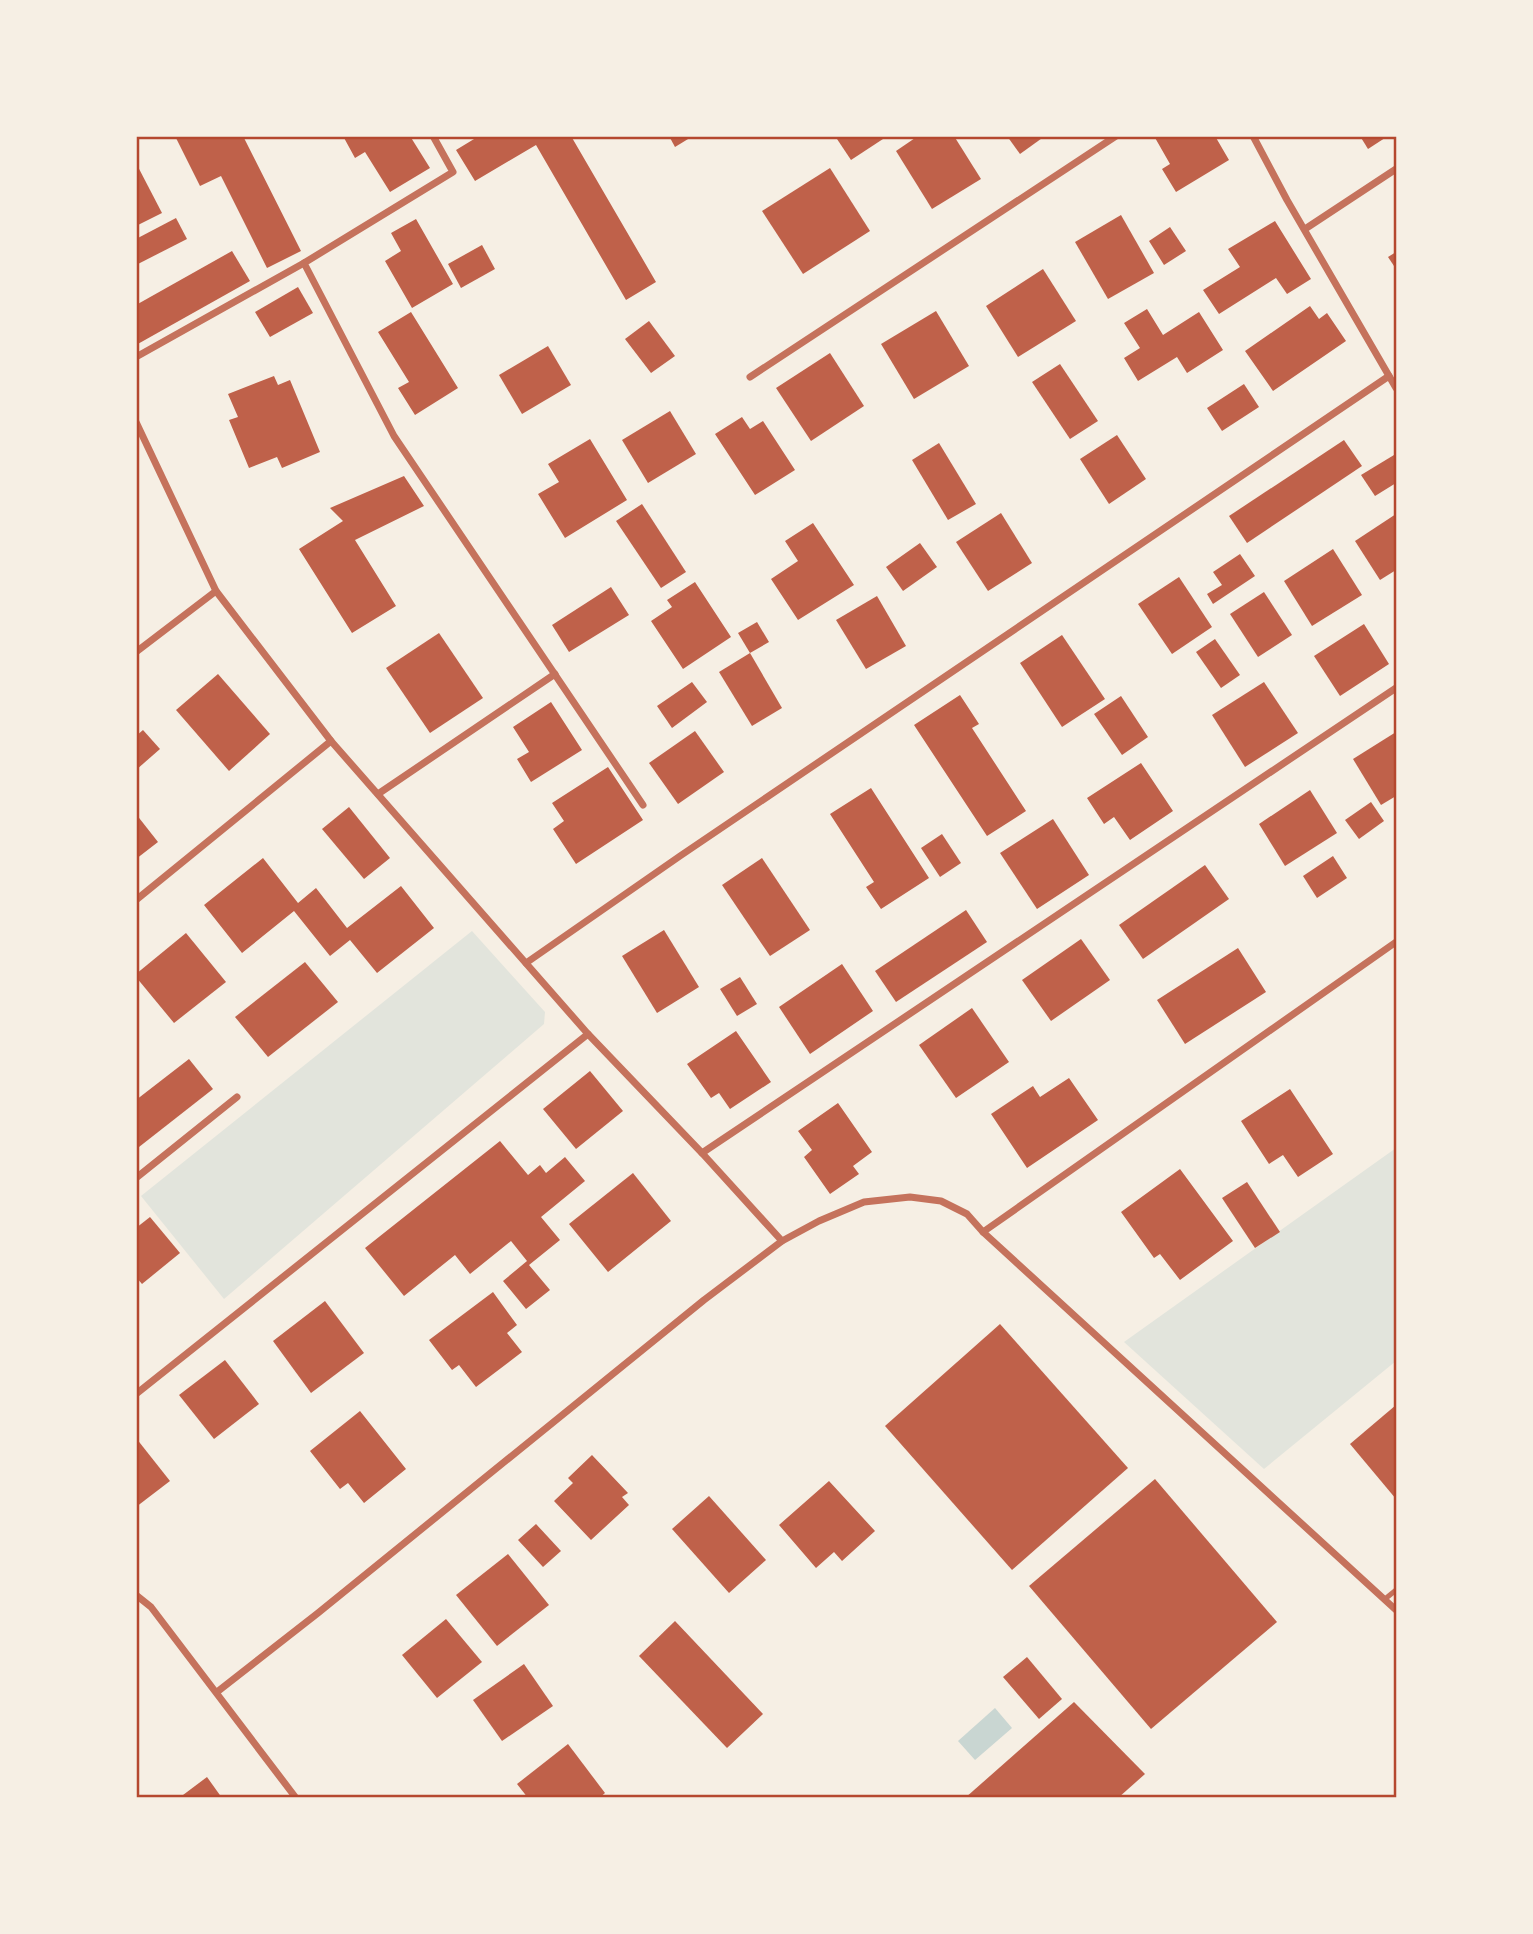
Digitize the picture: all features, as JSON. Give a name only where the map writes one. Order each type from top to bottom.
[{"type":"street","points":[[136,357],[304,263],[453,172],[433,136]]},
{"type":"street","points":[[750,377],[1116,136]]},
{"type":"street","points":[[1253,136],[1396,388]]},
{"type":"street","points":[[1305,229],[1396,169]]},
{"type":"street","points":[[304,263],[394,436],[643,805]]},
{"type":"street","points":[[526,962],[1389,376]]},
{"type":"street","points":[[136,422],[216,591],[331,741],[588,1034],[782,1241]]},
{"type":"street","points":[[136,652],[216,591]]},
{"type":"street","points":[[378,794],[555,674]]},
{"type":"street","points":[[702,1153],[1396,688]]},
{"type":"street","points":[[136,900],[331,741]]},
{"type":"street","points":[[983,1232],[1396,942]]},
{"type":"street","points":[[136,1394],[588,1034]]},
{"type":"street","points":[[136,1178],[237,1097]]},
{"type":"street","points":[[217,1692],[329,1605],[704,1300],[782,1241],[819,1221],[864,1202],[910,1197],[941,1201],[967,1214],[983,1232],[1396,1610]]},
{"type":"street","points":[[136,1595],[151,1607],[296,1797]]},
{"type":"lane","points":[[1385,1599],[1396,1590]]},
{"type":"shaded area","points":[[472,931],[545,1012],[544,1024],[224,1299],[141,1196]]},
{"type":"shaded area","points":[[1396,1148],[1396,1361],[1264,1469],[1124,1342]]},
{"type":"shaded area","points":[[995,1708],[1012,1728],[975,1760],[958,1741]]},
{"type":"building","points":[[175,136],[243,136],[301,251],[267,268],[221,176],[200,186]]},
{"type":"building","points":[[343,136],[410,136],[430,168],[390,192],[365,152],[355,158]]},
{"type":"building","points":[[479,136],[571,136],[656,282],[626,300],[536,145],[475,181],[456,150]]},
{"type":"building","points":[[669,136],[693,136],[675,147]]},
{"type":"building","points":[[835,136],[881,136],[883,139],[851,160]]},
{"type":"building","points":[[918,136],[954,136],[981,179],[932,209],[896,151]]},
{"type":"building","points":[[1007,136],[1045,136],[1020,154]]},
{"type":"building","points":[[1154,136],[1215,136],[1229,160],[1176,192],[1162,169],[1170,164]]},
{"type":"building","points":[[1360,136],[1388,136],[1368,149]]},
{"type":"building","points":[[136,163],[162,213],[136,226]]},
{"type":"building","points":[[830,168],[870,231],[803,274],[762,211]]},
{"type":"building","points":[[1121,215],[1154,273],[1108,299],[1075,242]]},
{"type":"building","points":[[176,218],[187,239],[136,265],[136,239]]},
{"type":"building","points":[[416,219],[453,284],[412,308],[385,261],[401,251],[391,233]]},
{"type":"building","points":[[1275,221],[1311,279],[1287,294],[1276,278],[1219,314],[1203,290],[1240,267],[1228,249]]},
{"type":"building","points":[[1170,227],[1186,251],[1164,265],[1149,241]]},
{"type":"building","points":[[482,245],[495,269],[461,288],[448,264]]},
{"type":"building","points":[[232,251],[250,281],[136,345],[136,305]]},
{"type":"building","points":[[1396,252],[1396,269],[1388,257]]},
{"type":"building","points":[[1043,269],[1076,321],[1018,357],[986,306]]},
{"type":"building","points":[[298,287],[313,313],[270,337],[255,312]]},
{"type":"building","points":[[1310,306],[1319,319],[1327,313],[1346,341],[1273,391],[1245,351]]},
{"type":"building","points":[[1147,309],[1163,335],[1199,312],[1223,350],[1187,373],[1177,357],[1138,381],[1124,358],[1140,348],[1124,323]]},
{"type":"building","points":[[936,311],[969,366],[914,399],[881,344]]},
{"type":"building","points":[[411,312],[458,388],[415,415],[398,388],[409,382],[378,332]]},
{"type":"building","points":[[649,321],[675,356],[651,373],[625,339]]},
{"type":"building","points":[[548,346],[571,385],[522,414],[499,375]]},
{"type":"building","points":[[830,353],[864,406],[811,441],[776,388]]},
{"type":"building","points":[[1060,364],[1098,421],[1070,439],[1032,382]]},
{"type":"building","points":[[274,376],[278,385],[290,380],[320,452],[282,468],[277,457],[249,468],[229,420],[238,417],[228,394]]},
{"type":"building","points":[[1244,384],[1259,407],[1222,431],[1207,408]]},
{"type":"building","points":[[670,411],[696,454],[648,483],[622,440]]},
{"type":"building","points":[[742,417],[750,429],[763,421],[795,470],[755,495],[715,434]]},
{"type":"building","points":[[1117,435],[1146,479],[1109,504],[1080,459]]},
{"type":"building","points":[[590,439],[627,500],[565,538],[538,494],[559,482],[548,464]]},
{"type":"building","points":[[1344,440],[1362,466],[1247,543],[1229,516]]},
{"type":"building","points":[[939,443],[976,504],[948,520],[912,460]]},
{"type":"building","points":[[1394,455],[1396,483],[1375,496],[1361,475]]},
{"type":"building","points":[[404,476],[424,506],[355,540],[396,606],[352,633],[299,549],[343,521],[330,508]]},
{"type":"building","points":[[642,504],[686,572],[661,588],[616,521]]},
{"type":"building","points":[[1001,513],[1032,563],[988,591],[956,542]]},
{"type":"building","points":[[1396,514],[1396,570],[1380,580],[1355,541]]},
{"type":"building","points":[[813,523],[854,585],[798,620],[771,579],[798,561],[785,541]]},
{"type":"building","points":[[920,543],[937,567],[903,591],[886,567]]},
{"type":"building","points":[[1333,549],[1362,595],[1312,626],[1284,581]]},
{"type":"building","points":[[1240,554],[1255,576],[1213,604],[1207,594],[1222,585],[1213,572]]},
{"type":"building","points":[[1179,577],[1212,627],[1172,654],[1138,604]]},
{"type":"building","points":[[695,582],[731,637],[683,669],[651,621],[672,607],[667,600]]},
{"type":"building","points":[[611,587],[629,615],[569,652],[552,625]]},
{"type":"building","points":[[1264,592],[1292,635],[1258,657],[1230,614]]},
{"type":"building","points":[[877,596],[906,646],[866,669],[836,620]]},
{"type":"building","points":[[757,622],[769,642],[750,653],[738,633]]},
{"type":"building","points":[[1364,624],[1389,664],[1340,696],[1314,656]]},
{"type":"building","points":[[439,633],[483,698],[430,733],[386,668]]},
{"type":"building","points":[[1062,635],[1105,699],[1062,727],[1020,663]]},
{"type":"building","points":[[1215,639],[1240,675],[1221,688],[1196,652]]},
{"type":"building","points":[[750,653],[782,708],[752,726],[719,672]]},
{"type":"building","points":[[218,674],[270,734],[229,771],[176,710]]},
{"type":"building","points":[[692,682],[707,702],[672,728],[657,706]]},
{"type":"building","points":[[1264,682],[1298,733],[1245,767],[1212,715]]},
{"type":"building","points":[[960,695],[979,724],[972,728],[1026,811],[987,836],[914,725]]},
{"type":"building","points":[[1121,696],[1148,737],[1122,755],[1094,714]]},
{"type":"building","points":[[551,702],[582,750],[531,782],[517,759],[529,752],[513,727]]},
{"type":"building","points":[[143,730],[160,749],[136,770],[136,736]]},
{"type":"building","points":[[695,731],[724,772],[678,804],[649,763]]},
{"type":"building","points":[[1396,732],[1396,796],[1381,805],[1353,759]]},
{"type":"building","points":[[1141,763],[1173,811],[1130,840],[1114,817],[1104,824],[1087,798]]},
{"type":"building","points":[[608,767],[643,820],[576,864],[553,829],[564,821],[552,803]]},
{"type":"building","points":[[871,788],[929,878],[881,909],[866,887],[874,882],[830,814]]},
{"type":"building","points":[[1310,790],[1337,833],[1285,866],[1259,824]]},
{"type":"building","points":[[1371,802],[1384,821],[1359,839],[1345,820]]},
{"type":"building","points":[[349,807],[390,858],[364,879],[322,829]]},
{"type":"building","points":[[136,814],[158,842],[136,859]]},
{"type":"building","points":[[1053,819],[1089,875],[1037,909],[1000,853]]},
{"type":"building","points":[[942,834],[961,863],[940,877],[921,848]]},
{"type":"building","points":[[1333,856],[1347,878],[1317,898],[1303,876]]},
{"type":"building","points":[[263,858],[298,903],[316,888],[347,928],[401,886],[434,928],[377,973],[350,940],[330,956],[294,911],[242,953],[204,905]]},
{"type":"building","points":[[762,858],[810,930],[770,956],[722,885]]},
{"type":"building","points":[[1205,865],[1229,899],[1143,959],[1119,925]]},
{"type":"building","points":[[966,910],[987,942],[896,1002],[875,971]]},
{"type":"building","points":[[664,930],[699,987],[657,1013],[622,956]]},
{"type":"building","points":[[186,933],[226,982],[174,1023],[136,974]]},
{"type":"building","points":[[1081,939],[1110,980],[1051,1021],[1022,980]]},
{"type":"building","points":[[1238,948],[1266,992],[1185,1044],[1157,1000]]},
{"type":"building","points":[[305,962],[338,1002],[268,1057],[235,1017]]},
{"type":"building","points":[[842,964],[873,1011],[810,1054],[779,1007]]},
{"type":"building","points":[[740,977],[757,1004],[737,1016],[720,989]]},
{"type":"building","points":[[972,1008],[1009,1062],[956,1098],[919,1045]]},
{"type":"building","points":[[736,1031],[771,1082],[730,1109],[719,1093],[711,1098],[687,1064]]},
{"type":"building","points":[[189,1059],[213,1089],[139,1147],[136,1144],[136,1100]]},
{"type":"building","points":[[590,1071],[623,1111],[576,1149],[543,1109]]},
{"type":"building","points":[[1069,1078],[1098,1120],[1027,1168],[991,1114],[1033,1086],[1040,1097]]},
{"type":"building","points":[[1290,1089],[1333,1154],[1298,1177],[1283,1155],[1269,1164],[1241,1121]]},
{"type":"building","points":[[838,1103],[872,1152],[853,1166],[859,1174],[830,1194],[804,1157],[812,1150],[798,1131]]},
{"type":"building","points":[[500,1141],[528,1175],[540,1165],[546,1173],[565,1157],[585,1181],[541,1217],[560,1240],[529,1265],[550,1290],[526,1309],[503,1281],[527,1261],[511,1241],[470,1274],[455,1255],[404,1296],[365,1248]]},
{"type":"building","points":[[1180,1169],[1233,1241],[1180,1280],[1160,1254],[1154,1258],[1121,1212]]},
{"type":"building","points":[[633,1173],[671,1221],[608,1272],[569,1224]]},
{"type":"building","points":[[1247,1182],[1280,1232],[1255,1248],[1222,1198]]},
{"type":"building","points":[[150,1217],[180,1253],[142,1284],[136,1277],[136,1228]]},
{"type":"building","points":[[493,1292],[517,1325],[507,1333],[522,1352],[476,1387],[459,1365],[452,1370],[429,1340]]},
{"type":"building","points":[[325,1301],[364,1353],[311,1393],[273,1341]]},
{"type":"building","points":[[1000,1324],[1128,1468],[1012,1570],[885,1426]]},
{"type":"building","points":[[225,1360],[259,1404],[214,1439],[179,1395]]},
{"type":"building","points":[[1396,1405],[1396,1499],[1350,1444]]},
{"type":"building","points":[[360,1411],[406,1469],[364,1503],[348,1483],[340,1489],[310,1451]]},
{"type":"building","points":[[136,1438],[170,1481],[136,1507]]},
{"type":"building","points":[[592,1455],[628,1493],[622,1497],[629,1505],[591,1540],[554,1501],[573,1483],[568,1478]]},
{"type":"building","points":[[1155,1479],[1277,1622],[1151,1729],[1029,1586]]},
{"type":"building","points":[[829,1481],[875,1531],[842,1561],[834,1552],[816,1568],[779,1525]]},
{"type":"building","points":[[709,1496],[766,1560],[729,1593],[672,1529]]},
{"type":"building","points":[[536,1524],[561,1551],[543,1567],[518,1540]]},
{"type":"building","points":[[508,1554],[549,1605],[497,1646],[456,1595]]},
{"type":"building","points":[[446,1619],[482,1662],[437,1698],[402,1655]]},
{"type":"building","points":[[675,1621],[763,1714],[727,1748],[639,1656]]},
{"type":"building","points":[[1027,1657],[1062,1699],[1039,1719],[1003,1677]]},
{"type":"building","points":[[524,1664],[553,1706],[502,1741],[473,1700]]},
{"type":"building","points":[[1074,1702],[1145,1774],[1118,1798],[965,1798]]},
{"type":"building","points":[[568,1744],[605,1793],[599,1798],[528,1798],[517,1784]]},
{"type":"building","points":[[207,1777],[222,1798],[179,1798]]}]
